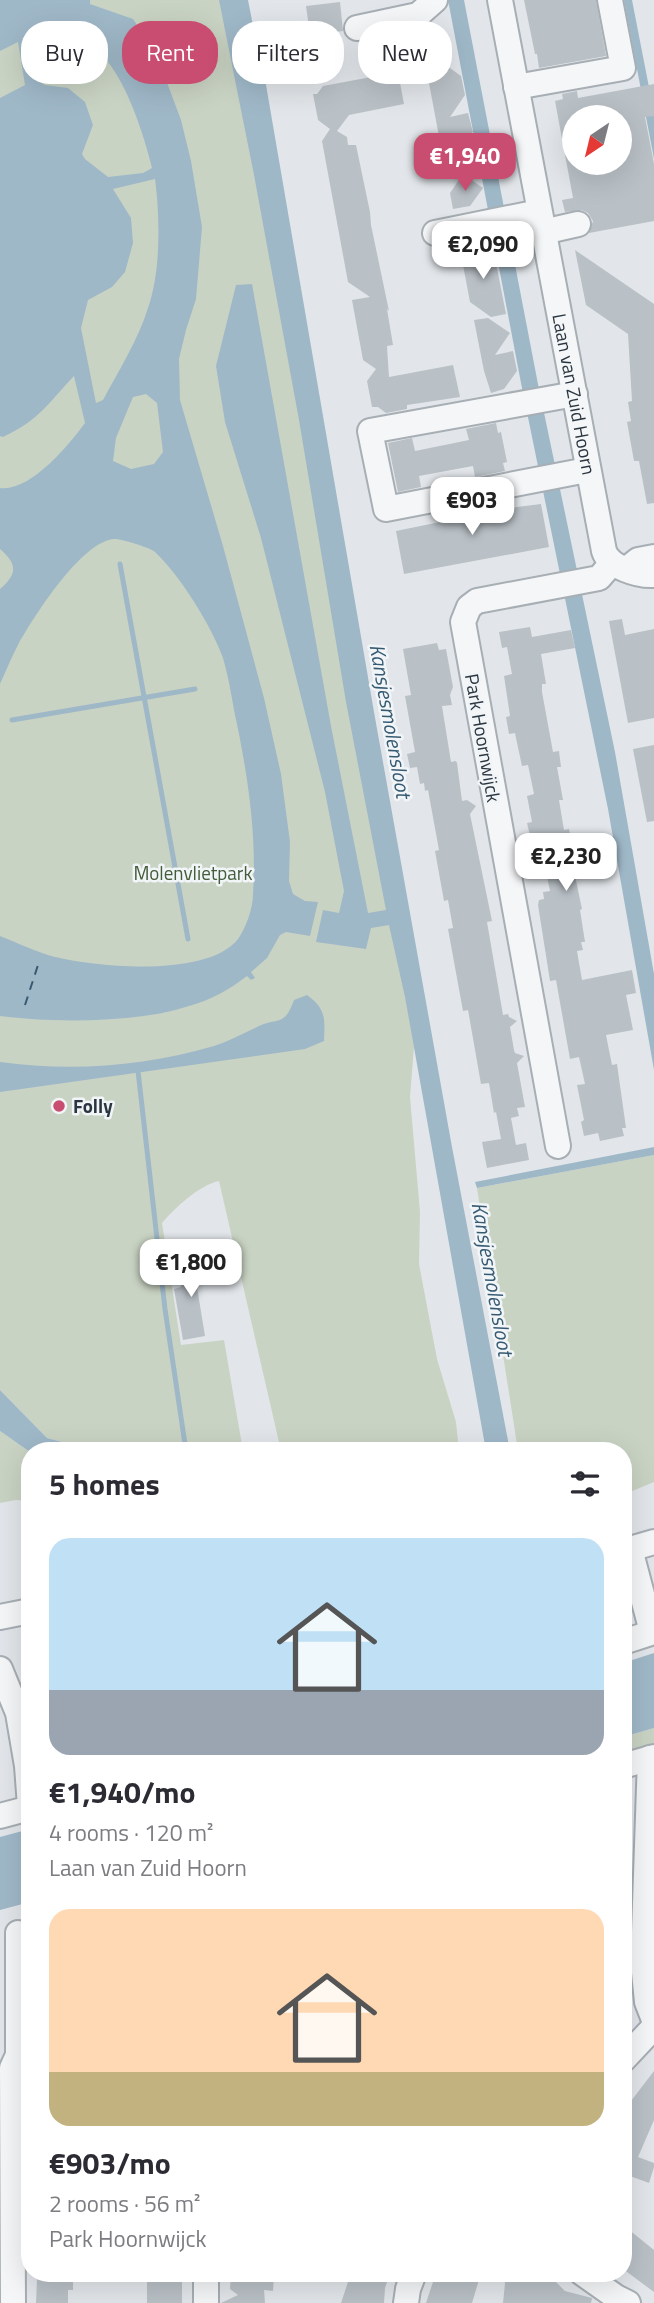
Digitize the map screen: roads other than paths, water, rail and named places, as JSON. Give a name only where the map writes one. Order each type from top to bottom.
[{"type":"street","points":[[390,21],[418,15],[435,0]]},
{"type":"street","name":"Laan van Zuid Hoorn","points":[[500,0],[516,87],[533,220],[575,394],[578,472],[607,559],[620,566]]},
{"type":"street","points":[[516,87],[623,68],[610,0]]},
{"type":"street","points":[[435,233],[479,224],[533,220],[578,225]]},
{"type":"street","points":[[575,394],[370,431],[386,509],[578,472]]},
{"type":"street","name":"Park Hoornwijck","points":[[558,1146],[463,622],[466,611],[477,601],[599,578],[620,566],[654,557]]},
{"type":"street","points":[[620,566],[638,575],[654,575]]},
{"type":"street","points":[[632,1548],[654,1542]]},
{"type":"street","points":[[632,1556],[653,1632],[632,1639]]},
{"type":"street","points":[[0,1617],[21,1613]]},
{"type":"street","points":[[0,1669],[18,1713],[21,1731]]},
{"type":"street","points":[[632,1764],[652,1758],[643,1962],[647,2002],[654,2020]]},
{"type":"street","points":[[0,1816],[21,1810]]},
{"type":"street","points":[[13,2303],[21,2088],[12,2068],[18,2055],[16,1933]]},
{"type":"street","points":[[632,2050],[654,2027]]},
{"type":"street","points":[[206,2282],[206,2303]]},
{"type":"street","points":[[406,2303],[412,2282]]},
{"type":"street","points":[[595,2282],[628,2303]]},
{"type":"water","points":[[0,0],[90,0],[90,4],[133,19],[134,21],[122,21],[122,84],[168,84],[181,120],[202,227],[196,299],[179,359],[180,400],[264,698],[281,774],[290,842],[289,881],[293,894],[305,901],[318,902],[310,936],[286,932],[280,935],[267,958],[251,972],[255,978],[251,980],[247,976],[197,1004],[146,1016],[45,1020],[0,1016],[0,936],[55,957],[97,964],[151,966],[202,960],[223,951],[241,934],[252,905],[254,871],[247,779],[223,658],[194,602],[175,574],[155,552],[115,539],[88,552],[60,582],[35,617],[18,645],[0,684],[0,589],[10,578],[13,569],[10,559],[0,549],[0,488],[24,483],[36,475],[59,455],[85,423],[74,376],[35,417],[16,431],[0,436],[0,98],[25,84],[68,88],[85,102],[93,125],[82,154],[85,159],[108,177],[143,173],[152,168],[132,104],[108,63],[108,21],[21,21],[21,60],[18,42],[0,51]],"holes":[[[155,179],[158,227],[152,293],[128,355],[103,400],[96,403],[81,328],[88,300],[112,287],[125,272],[133,243],[131,218],[113,189]],[[146,394],[157,403],[163,452],[154,464],[131,469],[113,461],[116,438],[133,397]]]},
{"type":"water","points":[[219,0],[248,0],[252,21],[232,21],[232,65]]},
{"type":"water","points":[[448,0],[464,0],[538,384],[615,752],[654,974],[654,1070],[608,809],[521,383]]},
{"type":"water","points":[[624,0],[632,0],[654,113],[654,159]]},
{"type":"water","points":[[236,84],[266,84],[374,712],[508,1442],[484,1442],[405,997],[389,925],[371,928],[366,949],[316,942],[323,910],[339,913],[344,891],[325,792],[261,538],[225,422],[216,366],[236,285],[252,284],[331,726],[368,913],[386,910],[346,702],[299,420]]},
{"type":"water","points":[[307,995],[321,1010],[324,1041],[305,1049],[0,1092],[0,1062],[81,1067],[188,1053],[220,1044],[266,1023],[280,1020],[287,1014],[294,1000]]},
{"type":"water","points":[[654,1147],[654,1155],[477,1188],[475,1182]]},
{"type":"water","points":[[0,1390],[47,1438],[62,1442],[21,1442],[21,1446],[0,1431]]},
{"type":"water","points":[[654,1653],[654,1728],[632,1734],[632,1660]]},
{"type":"water","points":[[21,1831],[21,1904],[0,1910],[0,1837]]},
{"type":"waterway","points":[[120,564],[188,939]]},
{"type":"waterway","points":[[12,720],[195,689]]},
{"type":"waterway","points":[[138,1071],[165,1309],[185,1442]]},
{"type":"place","name":"Folly","points":[[59,1106]]},
{"type":"water label","name":"Kansjesmolensloot","points":[[390,721]]},
{"type":"water label","name":"Kansjesmolensloot","points":[[492,1279]]},
{"type":"park label","name":"Molenvlietpark","points":[[193,873]]}]
